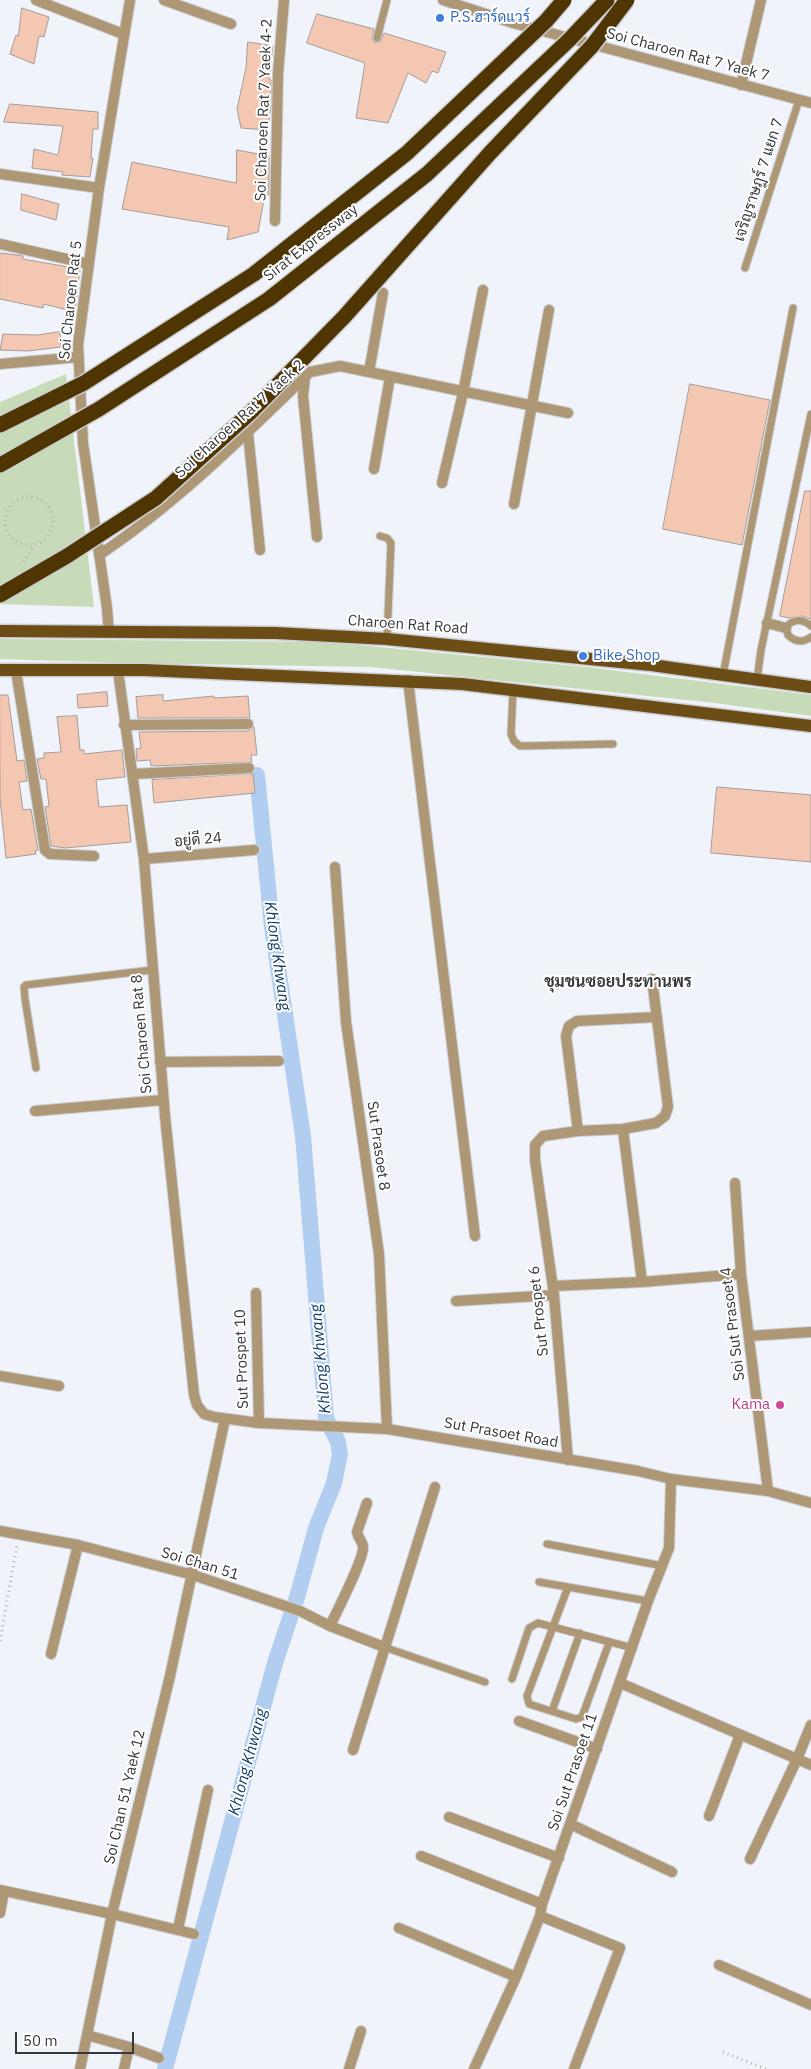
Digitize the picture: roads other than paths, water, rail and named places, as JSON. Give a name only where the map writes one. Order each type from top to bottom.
[{"type":"highway","name":"Sirat Expressway","points":[[0,425],[84,383],[254,274],[407,153],[546,21],[564,0]]},
{"type":"highway","name":"Sirat Expressway","points":[[0,465],[98,409],[269,299],[427,174],[569,40],[607,0]]},
{"type":"highway","points":[[0,595],[67,556],[156,498],[249,414],[344,318],[490,153],[592,46],[628,0]]},
{"type":"main road","name":"Charoen Rat Road","points":[[0,632],[109,634],[276,633],[387,639],[601,660],[811,687]]},
{"type":"main road","points":[[0,670],[118,670],[408,680],[462,684],[811,726]]},
{"type":"street","points":[[36,0],[123,34]]},
{"type":"street","name":"Soi Charoen Rat 5","points":[[109,634],[82,444],[78,345],[99,188],[130,0]]},
{"type":"street","points":[[164,0],[231,24]]},
{"type":"street","name":"Soi Charoen Rat 7 Yaek 4-2","points":[[275,221],[278,74],[284,0]]},
{"type":"street","name":"Soi Charoen Rat 7 Yaek 7","points":[[443,0],[513,23],[811,103]]},
{"type":"street","points":[[741,85],[762,0]]},
{"type":"street","points":[[0,174],[99,188]]},
{"type":"street","points":[[0,244],[88,264]]},
{"type":"street","points":[[442,483],[463,392],[483,290]]},
{"type":"street","points":[[369,372],[384,293]]},
{"type":"street","points":[[514,504],[550,310]]},
{"type":"street","points":[[0,364],[79,357]]},
{"type":"street","name":"Soi Charoen Rat 7 Yaek 2","points":[[99,555],[134,532],[196,481],[305,377],[316,370],[340,366],[568,413]]},
{"type":"street","points":[[305,377],[303,396],[317,537]]},
{"type":"street","points":[[374,469],[390,377]]},
{"type":"street","points":[[248,433],[260,550]]},
{"type":"street","points":[[767,623],[786,628]]},
{"type":"street","name":"Soi Charoen Rat 8","points":[[118,670],[124,725],[144,859],[163,1100],[194,1395]]},
{"type":"street","points":[[16,671],[45,850],[50,854],[94,856]]},
{"type":"street","points":[[408,680],[475,1236]]},
{"type":"street","points":[[124,725],[248,724]]},
{"type":"street","points":[[132,774],[249,768]]},
{"type":"street","name":"อยู่ดี 24","points":[[144,859],[254,850]]},
{"type":"street","name":"Sut Prasoet 8","points":[[335,867],[346,1022],[379,1254],[387,1429]]},
{"type":"street","points":[[652,979],[657,1017],[668,1107],[665,1116],[656,1123],[623,1129],[578,1131],[566,1036],[569,1026],[577,1021],[657,1017]]},
{"type":"street","points":[[160,1062],[279,1061]]},
{"type":"street","points":[[35,1110],[163,1100]]},
{"type":"street","points":[[623,1129],[642,1282]]},
{"type":"street","name":"Sut Prospet 6","points":[[568,1460],[553,1290],[535,1160],[535,1145],[543,1136],[578,1131]]},
{"type":"street","name":"Soi Sut Prasoet 4","points":[[735,1183],[741,1274],[768,1491]]},
{"type":"street","points":[[456,1301],[553,1290],[741,1274]]},
{"type":"street","name":"Sut Prospet 10","points":[[256,1293],[259,1423]]},
{"type":"street","points":[[749,1336],[811,1332]]},
{"type":"street","points":[[0,1376],[59,1386]]},
{"type":"street","name":"Sut Prasoet Road","points":[[194,1395],[197,1405],[204,1414],[225,1419],[259,1423],[387,1429],[672,1479],[768,1491],[811,1503]]},
{"type":"street","name":"Soi Chan 51 Yaek 12","points":[[80,2069],[112,1914],[193,1575],[225,1419]]},
{"type":"street","name":"Soi Sut Prasoet 11","points":[[474,2069],[516,1977],[540,1916],[542,1904],[648,1602],[663,1566],[669,1548],[672,1479]]},
{"type":"street","points":[[353,1750],[435,1487]]},
{"type":"street","points":[[330,1626],[358,1566],[363,1550],[357,1532],[367,1503]]},
{"type":"street","name":"Soi Chan 51","points":[[0,1531],[78,1546],[193,1575],[300,1611],[330,1626],[384,1647]]},
{"type":"street","points":[[52,1654],[78,1546]]},
{"type":"street","points":[[620,1683],[811,1766]]},
{"type":"street","points":[[519,1721],[597,1750]]},
{"type":"street","points":[[750,1858],[811,1725]]},
{"type":"street","points":[[709,1816],[740,1734]]},
{"type":"street","points":[[178,1929],[208,1790]]},
{"type":"street","points":[[449,1817],[559,1858]]},
{"type":"street","points":[[570,1824],[672,1872]]},
{"type":"street","points":[[421,1856],[542,1904]]},
{"type":"street","points":[[0,1913],[2,1890],[194,1934]]},
{"type":"street","points":[[540,1916],[620,1948],[574,2069]]},
{"type":"street","points":[[400,1928],[516,1977]]},
{"type":"street","points":[[719,1965],[811,2005]]},
{"type":"street","points":[[349,2069],[361,2031]]},
{"type":"street","points":[[87,2035],[159,2058]]},
{"type":"street","points":[[124,2069],[129,2047]]},
{"type":"lane","points":[[377,38],[387,0]]},
{"type":"lane","name":"เจริญราษฎร์ 7 แยก 7","points":[[745,268],[799,100]]},
{"type":"lane","points":[[723,675],[793,308]]},
{"type":"lane","points":[[757,680],[767,623],[811,414]]},
{"type":"lane","points":[[380,536],[387,538],[391,543],[387,639]]},
{"type":"lane","points":[[811,626],[799,620],[790,623],[786,628],[788,635],[796,640],[805,641],[811,637]]},
{"type":"lane","points":[[514,691],[511,734],[514,741],[520,746],[613,744]]},
{"type":"lane","points":[[36,1068],[25,999],[24,987],[26,984],[152,970]]},
{"type":"lane","points":[[548,1544],[663,1566]]},
{"type":"lane","points":[[539,1582],[648,1602]]},
{"type":"lane","points":[[568,1587],[527,1700],[531,1705],[576,1719],[582,1717],[609,1643]]},
{"type":"lane","points":[[512,1679],[529,1628],[538,1623],[633,1648]]},
{"type":"lane","points":[[552,1711],[580,1633]]},
{"type":"lane","points":[[384,1647],[485,1682]]},
{"type":"waterway","name":"Khlong Khwang","points":[[165,2069],[275,1663],[298,1594],[316,1528],[334,1483],[340,1454],[338,1442],[326,1418],[303,1136],[272,927],[257,775]]},
{"type":"place","name":"P.S.ฮาร์ดแวร์","points":[[440,18]]},
{"type":"place","name":"Bike Shop","points":[[583,656]]},
{"type":"place","name":"Kama","points":[[780,1405]]},
{"type":"district","name":"ชุมชนซอยประทานพร","points":[[618,982]]}]
